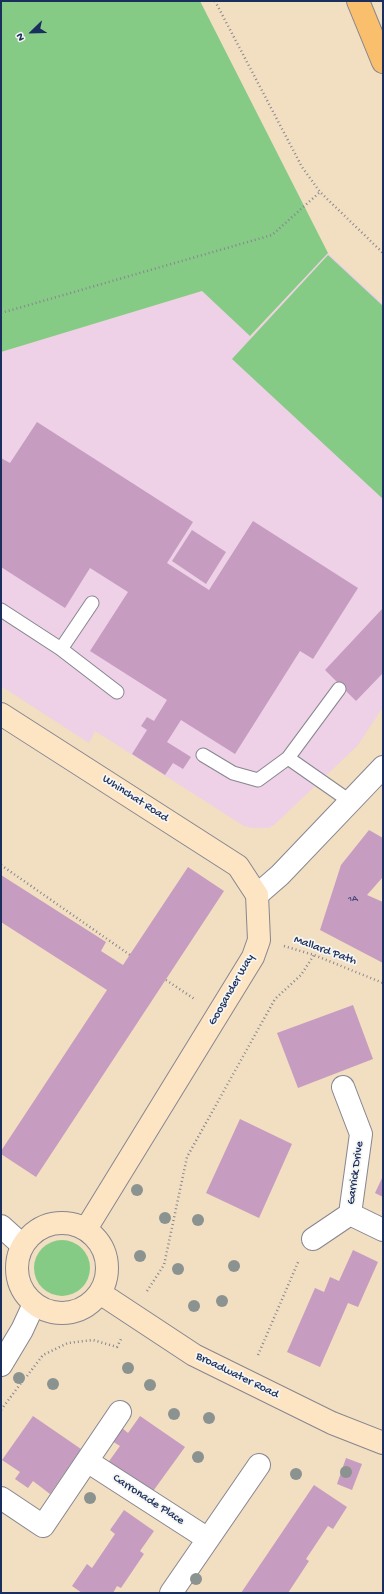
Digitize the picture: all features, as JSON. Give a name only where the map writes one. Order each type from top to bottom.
[{"type":"main road","points":[[358,1],[383,62]]},
{"type":"street","name":"Whinchat Road","points":[[1,714],[238,866],[258,895]]},
{"type":"street","points":[[258,895],[280,875],[383,768]]},
{"type":"street","name":"Goosander Way","points":[[86,1229],[253,957],[259,940],[258,895]]},
{"type":"street","name":"Garrick Drive","points":[[313,1239],[350,1214],[361,1134],[343,1087]]},
{"type":"street","name":"Garrick Drive","points":[[350,1214],[383,1230]]},
{"type":"street","points":[[58,1222],[73,1224],[86,1229],[97,1239],[104,1252],[107,1266],[106,1280],[100,1293],[90,1304],[76,1311],[62,1314],[47,1311],[34,1304],[23,1292],[17,1276],[17,1260],[22,1245],[32,1234],[44,1226],[58,1222]]},
{"type":"street","points":[[1,1226],[22,1245]]},
{"type":"street","name":"Broadwater Road","points":[[100,1293],[194,1355],[332,1423],[383,1443]]},
{"type":"street","points":[[1,1365],[22,1330],[34,1304]]},
{"type":"street","points":[[1,1498],[43,1526],[120,1412]]},
{"type":"street","name":"Carronade Place","points":[[87,1460],[208,1539]]},
{"type":"street","points":[[171,1593],[259,1465]]},
{"type":"lane","points":[[62,650],[92,603]]},
{"type":"lane","points":[[1,610],[62,650],[116,692]]},
{"type":"lane","points":[[203,755],[233,774],[258,780],[288,758],[339,689]]},
{"type":"lane","points":[[288,758],[351,802]]},
{"type":"path","points":[[215,1],[302,167],[320,192],[383,253]]},
{"type":"path","points":[[1,313],[272,235],[320,192]]},
{"type":"path","points":[[1,865],[130,955]]},
{"type":"path","name":"Mallard Path","points":[[259,940],[314,955],[383,983]]},
{"type":"path","points":[[147,1291],[164,1265],[187,1158],[274,998],[301,976],[314,955]]},
{"type":"path","points":[[166,980],[218,1015]]},
{"type":"path","points":[[258,1355],[304,1249],[313,1239]]},
{"type":"path","points":[[1,1410],[38,1361],[50,1350],[82,1340],[93,1340],[117,1347],[121,1340]]},
{"type":"shaded area","points":[[328,253],[383,304],[383,707],[358,745],[274,825],[268,828],[252,828],[244,826],[95,731],[89,743],[1,686],[1,352],[202,291],[251,336]]},
{"type":"green space","points":[[1,1],[200,1],[328,253],[250,336],[202,291],[1,352]]},
{"type":"green space","points":[[328,255],[383,306],[383,499],[232,359]]},
{"type":"green space","points":[[56,1240],[68,1240],[78,1244],[86,1252],[90,1262],[90,1274],[86,1284],[78,1292],[68,1296],[56,1296],[46,1292],[38,1284],[34,1274],[34,1262],[38,1252],[46,1244]]},
{"type":"building","points":[[37,422],[193,522],[167,563],[209,590],[253,521],[358,588],[313,659],[300,651],[235,754],[181,720],[167,742],[191,757],[183,769],[173,763],[165,775],[132,754],[147,730],[141,726],[147,717],[154,721],[167,700],[90,651],[128,592],[90,568],[65,608],[1,567],[1,458],[10,463]]},
{"type":"building","points":[[192,530],[226,552],[206,584],[172,561]]},
{"type":"building","points":[[383,608],[383,673],[356,701],[325,670]]},
{"type":"building","points":[[369,830],[383,838],[383,877],[367,895],[383,902],[383,963],[320,930],[341,865]]},
{"type":"building","points":[[188,867],[224,891],[36,1177],[1,1154],[1,1151],[107,990],[1,922],[1,875],[106,942],[101,951],[123,965]]},
{"type":"building","points":[[353,1005],[373,1059],[298,1088],[277,1033]]},
{"type":"building","points":[[240,1119],[292,1144],[259,1218],[206,1193]]},
{"type":"building","points":[[383,1176],[383,1197],[375,1193]]},
{"type":"building","points":[[353,1250],[378,1262],[358,1307],[348,1303],[320,1367],[287,1352],[315,1288],[324,1292],[330,1277],[339,1281]]},
{"type":"building","points":[[33,1416],[81,1449],[50,1494],[33,1481],[28,1488],[15,1479],[20,1472],[2,1460]]},
{"type":"building","points":[[140,1416],[185,1447],[151,1494],[107,1464],[120,1446],[112,1441],[122,1428],[128,1433]]},
{"type":"building","points":[[346,1458],[362,1464],[352,1490],[337,1484]]},
{"type":"building","points":[[314,1485],[347,1507],[333,1529],[328,1526],[306,1559],[309,1561],[288,1593],[241,1593]]},
{"type":"building","points":[[124,1510],[154,1531],[140,1551],[144,1554],[121,1588],[117,1586],[113,1593],[82,1593],[72,1586],[87,1564],[92,1568],[115,1534],[110,1530]]}]
